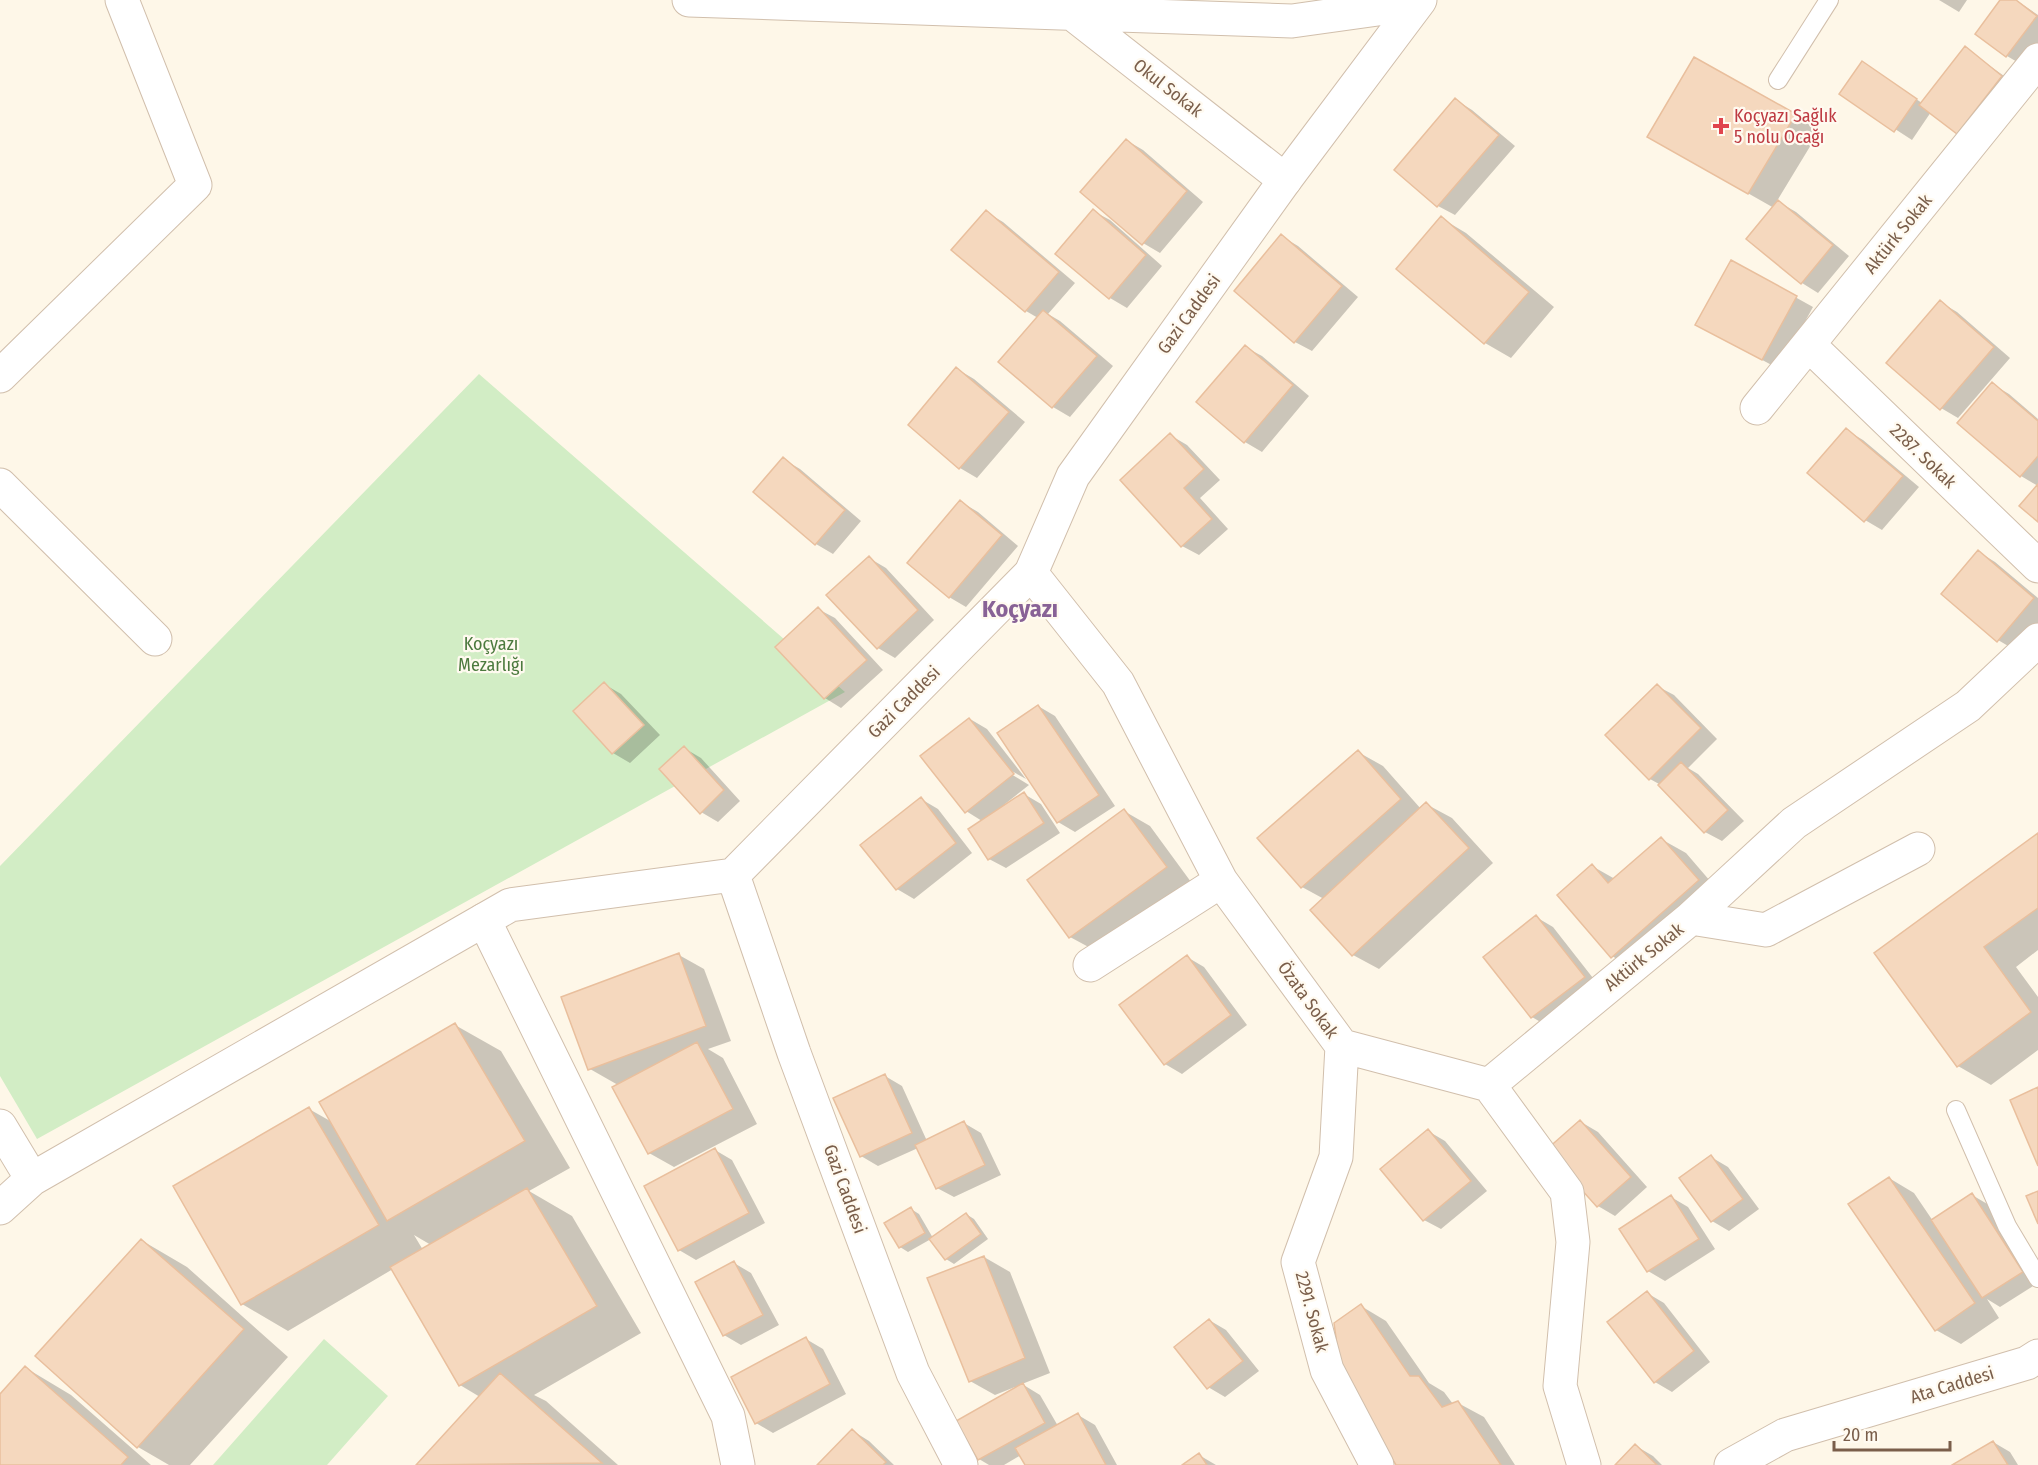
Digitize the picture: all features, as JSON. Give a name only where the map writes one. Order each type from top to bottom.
[{"type":"street","points":[[0,376],[195,185],[122,0]]},
{"type":"street","points":[[689,0],[1061,7],[1292,21],[1378,9],[1397,0]]},
{"type":"street","name":"Gazi Caddesi","points":[[961,1465],[912,1373],[794,1053],[733,875],[1030,573],[1073,476],[1285,180],[1420,0]]},
{"type":"street","name":"Okul Sokak","points":[[1061,7],[1285,180]]},
{"type":"street","name":"Aktürk Sokak","points":[[1757,408],[2038,60]]},
{"type":"street","name":"2287. Sokak","points":[[1809,345],[2038,566]]},
{"type":"street","points":[[0,485],[155,639]]},
{"type":"street","name":"Özata Sokak","points":[[1030,573],[1119,682],[1221,881],[1342,1046],[1489,1085]]},
{"type":"street","points":[[1691,918],[1794,823],[1968,706],[2038,640]]},
{"type":"street","name":"Aktürk Sokak","points":[[1489,1085],[1691,918],[1766,930],[1918,849]]},
{"type":"street","points":[[0,1208],[32,1179],[510,905],[733,875]]},
{"type":"street","points":[[1090,965],[1221,881]]},
{"type":"street","points":[[484,920],[728,1416],[738,1465]]},
{"type":"street","name":"2291. Sokak","points":[[1342,1046],[1336,1157],[1298,1262],[1328,1370],[1377,1465]]},
{"type":"street","points":[[1489,1085],[1567,1192],[1574,1242],[1560,1386],[1584,1465]]},
{"type":"street","points":[[0,1126],[32,1179]]},
{"type":"street","name":"Ata Caddesi","points":[[1731,1465],[1785,1435],[2027,1363],[2038,1356]]},
{"type":"lane","points":[[1778,80],[1829,0]]},
{"type":"lane","points":[[1956,1110],[2007,1226],[2038,1278]]},
{"type":"green space","name":"Koçyazı Mezarlığı","points":[[479,374],[845,692],[37,1139],[0,1076],[0,866]]},
{"type":"green space","points":[[324,1339],[388,1396],[327,1465],[213,1465]]},
{"type":"building","points":[[2000,0],[2016,0],[2037,16],[2006,57],[1975,34]]},
{"type":"building","points":[[1965,46],[2002,76],[1957,134],[1919,105]]},
{"type":"building","name":"Koçyazı Sağlık 5 nolu Ocağı","points":[[1694,57],[1796,114],[1748,194],[1647,137]]},
{"type":"building","points":[[1862,61],[1917,99],[1894,132],[1839,94]]},
{"type":"building","points":[[1455,98],[1499,135],[1437,207],[1394,170]]},
{"type":"building","points":[[1126,139],[1187,191],[1142,245],[1080,192]]},
{"type":"building","points":[[1778,200],[1833,245],[1801,284],[1746,239]]},
{"type":"building","points":[[1093,209],[1146,255],[1109,299],[1055,254]]},
{"type":"building","points":[[986,210],[1059,272],[1025,312],[951,250]]},
{"type":"building","points":[[1441,216],[1529,292],[1484,344],[1396,269]]},
{"type":"building","points":[[1281,234],[1342,286],[1294,343],[1234,291]]},
{"type":"building","points":[[1731,260],[1797,296],[1762,360],[1695,325]]},
{"type":"building","points":[[1940,300],[1994,347],[1940,410],[1886,363]]},
{"type":"building","points":[[1043,310],[1097,356],[1052,408],[998,362]]},
{"type":"building","points":[[1245,345],[1293,385],[1244,443],[1196,402]]},
{"type":"building","points":[[956,367],[1009,412],[959,469],[908,425]]},
{"type":"building","points":[[1992,382],[2038,421],[2038,456],[2020,477],[1957,423]]},
{"type":"building","points":[[1846,428],[1903,476],[1864,522],[1807,473]]},
{"type":"building","points":[[1170,433],[1204,469],[1184,488],[1212,519],[1181,547],[1120,480]]},
{"type":"building","points":[[783,457],[845,510],[815,545],[753,492]]},
{"type":"building","points":[[2038,484],[2038,522],[2019,506]]},
{"type":"building","points":[[960,500],[1002,535],[949,598],[907,563]]},
{"type":"building","points":[[1978,550],[2034,598],[1997,642],[1941,594]]},
{"type":"building","points":[[869,556],[918,610],[877,649],[826,595]]},
{"type":"building","points":[[818,607],[867,660],[824,699],[775,647]]},
{"type":"building","points":[[604,682],[644,725],[612,754],[573,711]]},
{"type":"building","points":[[1657,684],[1701,728],[1649,780],[1605,735]]},
{"type":"building","points":[[1038,705],[1099,795],[1057,823],[997,733]]},
{"type":"building","points":[[969,718],[1014,774],[965,813],[920,756]]},
{"type":"building","points":[[684,746],[724,790],[700,814],[659,769]]},
{"type":"building","points":[[1358,750],[1401,799],[1301,888],[1257,838]]},
{"type":"building","points":[[1681,762],[1728,810],[1704,833],[1658,785]]},
{"type":"building","points":[[1024,792],[1044,823],[988,860],[968,829]]},
{"type":"building","points":[[921,797],[956,843],[896,890],[860,845]]},
{"type":"building","points":[[1426,802],[1469,848],[1352,956],[1310,910]]},
{"type":"building","points":[[1124,809],[1167,867],[1069,938],[1027,880]]},
{"type":"building","points":[[2038,833],[2038,908],[1984,947],[2031,1012],[1957,1067],[1874,953]]},
{"type":"building","points":[[1661,837],[1699,880],[1611,958],[1557,895],[1592,864],[1608,883]]},
{"type":"building","points":[[1536,915],[1585,977],[1531,1018],[1483,957]]},
{"type":"building","points":[[679,953],[706,1026],[588,1070],[561,997]]},
{"type":"building","points":[[1187,955],[1231,1015],[1164,1065],[1119,1005]]},
{"type":"building","points":[[455,1023],[525,1141],[387,1221],[319,1102]]},
{"type":"building","points":[[697,1042],[733,1109],[648,1154],[612,1087]]},
{"type":"building","points":[[885,1074],[912,1133],[860,1157],[833,1098]]},
{"type":"building","points":[[2038,1087],[2038,1166],[2010,1100]]},
{"type":"building","points":[[309,1107],[379,1225],[241,1305],[173,1186]]},
{"type":"building","points":[[1580,1120],[1631,1177],[1597,1207],[1546,1150]]},
{"type":"building","points":[[964,1121],[985,1165],[936,1189],[915,1145]]},
{"type":"building","points":[[1428,1129],[1471,1181],[1423,1221],[1380,1169]]},
{"type":"building","points":[[715,1148],[749,1213],[678,1251],[644,1186]]},
{"type":"building","points":[[1711,1155],[1743,1199],[1711,1222],[1679,1178]]},
{"type":"building","points":[[1889,1177],[1975,1303],[1935,1331],[1848,1204]]},
{"type":"building","points":[[527,1188],[597,1306],[459,1386],[390,1267]]},
{"type":"building","points":[[2038,1191],[2038,1224],[2026,1196]]},
{"type":"building","points":[[1972,1193],[2023,1272],[1982,1298],[1931,1220]]},
{"type":"building","points":[[1671,1195],[1699,1239],[1647,1272],[1619,1229]]},
{"type":"building","points":[[911,1207],[925,1233],[899,1248],[884,1223]]},
{"type":"building","points":[[966,1213],[981,1234],[945,1260],[929,1239]]},
{"type":"building","points":[[141,1239],[244,1329],[137,1448],[35,1356]]},
{"type":"building","points":[[984,1256],[1025,1358],[969,1382],[927,1278]]},
{"type":"building","points":[[734,1261],[763,1315],[723,1336],[695,1282]]},
{"type":"building","points":[[1647,1291],[1694,1351],[1654,1383],[1607,1322]]},
{"type":"building","points":[[1361,1304],[1410,1376],[1419,1376],[1442,1407],[1458,1401],[1501,1465],[1396,1465],[1360,1406],[1339,1360],[1334,1323]]},
{"type":"building","points":[[1209,1319],[1243,1361],[1207,1389],[1174,1347]]},
{"type":"building","points":[[806,1337],[830,1384],[755,1424],[731,1377]]},
{"type":"building","points":[[25,1366],[128,1457],[121,1465],[0,1465],[0,1394]]},
{"type":"building","points":[[500,1373],[602,1463],[416,1465]]},
{"type":"building","points":[[1023,1383],[1045,1423],[978,1460],[956,1421]]},
{"type":"building","points":[[1078,1413],[1106,1465],[1025,1465],[1015,1448]]},
{"type":"building","points":[[852,1429],[886,1462],[883,1465],[817,1465]]},
{"type":"building","points":[[1993,1441],[2008,1465],[1952,1465]]},
{"type":"building","points":[[1635,1444],[1657,1465],[1615,1465]]},
{"type":"building","points":[[1199,1453],[1207,1465],[1182,1465]]},
{"type":"place","name":"Koçyazı Sağlık 5 nolu Ocağı","points":[[1721,126]]},
{"type":"district","name":"Koçyazı","points":[[1020,609]]}]
